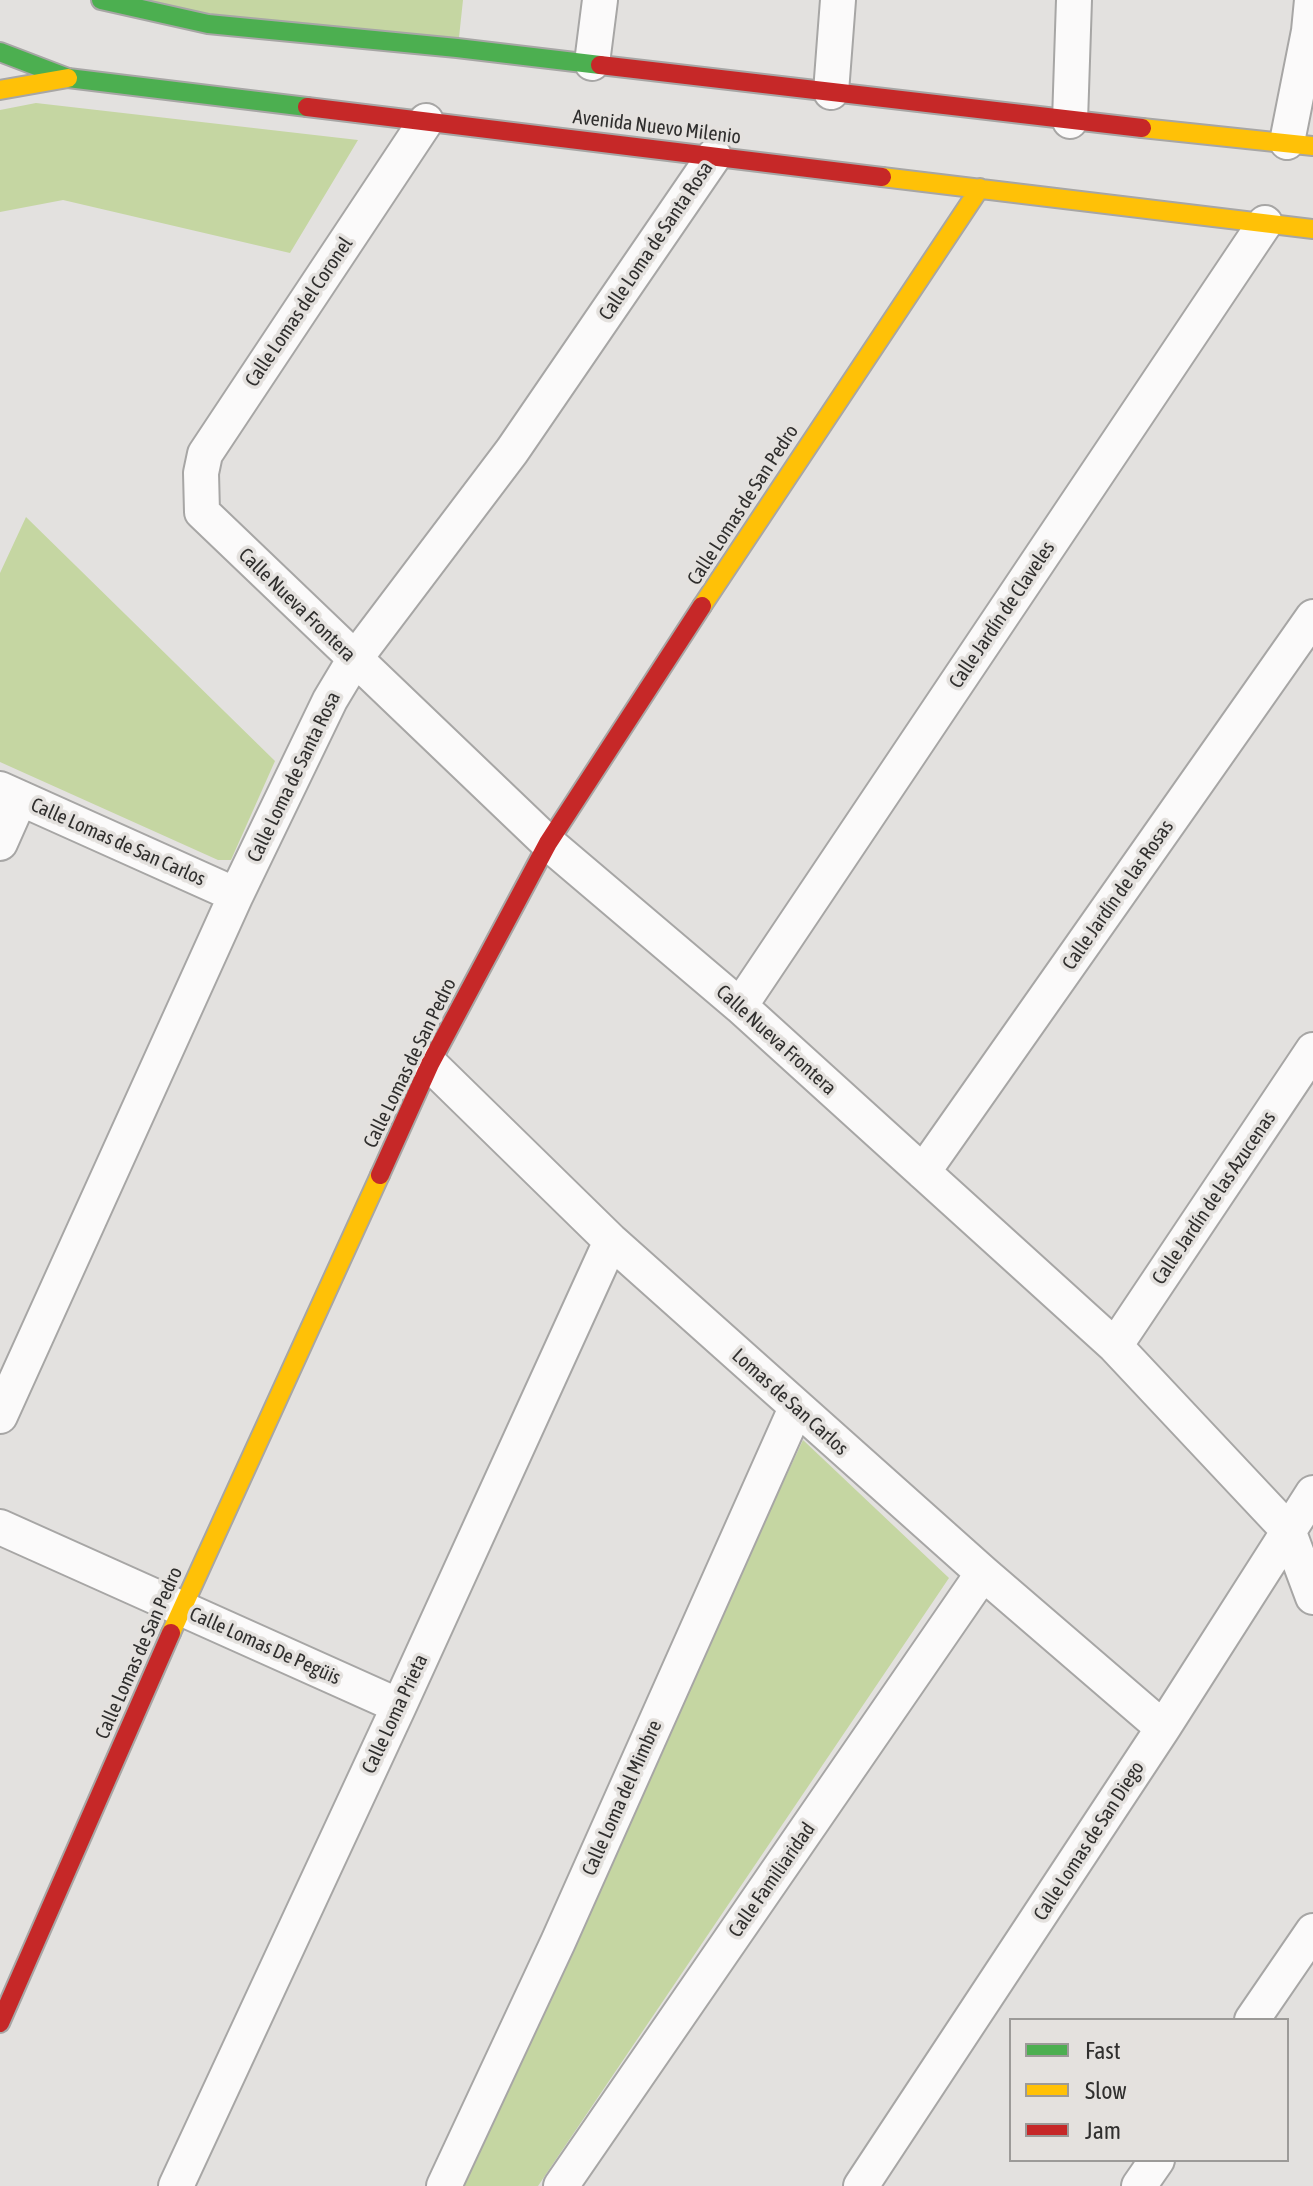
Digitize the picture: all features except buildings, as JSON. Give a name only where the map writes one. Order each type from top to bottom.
[{"type":"street","points":[[101,0],[208,24],[592,63],[1070,121],[1300,144],[1312,0]]},
{"type":"street","points":[[184,0],[208,24]]},
{"type":"street","points":[[592,63],[600,0]]},
{"type":"street","points":[[831,92],[838,0]]},
{"type":"street","points":[[1070,121],[1074,0]]},
{"type":"street","name":"Avenida Nuevo Milenio","points":[[0,52],[68,78],[1313,229]]},
{"type":"street","points":[[0,90],[68,78]]},
{"type":"street","name":"Calle Lomas del Coronel","points":[[202,512],[201,473],[205,454],[426,121]]},
{"type":"street","name":"Calle Loma de Santa Rosa","points":[[0,1416],[236,895],[330,700],[354,660],[512,451],[714,156]]},
{"type":"street","name":"Calle Lomas de San Pedro","points":[[0,2023],[182,1609],[430,1064],[548,843],[980,188]]},
{"type":"street","name":"Calle Jardín de Claveles","points":[[740,1006],[1265,223]]},
{"type":"street","name":"Calle Nueva Frontera","points":[[202,512],[548,843],[740,1006],[1115,1346],[1288,1530],[1313,1597]]},
{"type":"street","name":"Calle Jardín de las Rosas","points":[[923,1172],[1312,622]]},
{"type":"street","points":[[0,843],[10,794]]},
{"type":"street","name":"Calle Lomas de San Carlos","points":[[10,794],[236,895]]},
{"type":"street","name":"Calle Jardín de las Azucenas","points":[[1115,1346],[1313,1050]]},
{"type":"street","name":"Lomas de San Carlos","points":[[430,1064],[611,1241],[983,1573],[1163,1728]]},
{"type":"street","name":"Calle Loma Prieta","points":[[176,2186],[611,1241]]},
{"type":"street","name":"Calle Loma del Mimbre","points":[[444,2186],[558,1942],[796,1408]]},
{"type":"street","name":"Calle Lomas de San Diego","points":[[861,2186],[1163,1728],[1313,1493]]},
{"type":"street","name":"Calle Lomas De Pegüis","points":[[0,1527],[399,1706]]},
{"type":"street","name":"Calle Familiaridad","points":[[561,2186],[983,1573]]},
{"type":"street","points":[[1253,2018],[1313,1931]]},
{"type":"street","points":[[1139,2186],[1156,2162]]},
{"type":"green space","points":[[131,0],[463,0],[457,56]]},
{"type":"green space","points":[[36,103],[358,140],[290,253],[63,200],[0,212],[0,110]]},
{"type":"green space","points":[[26,517],[275,761],[231,860],[218,860],[0,762],[0,573]]},
{"type":"green space","points":[[803,1440],[949,1578],[538,2186],[452,2186]]},
{"type":"traffic: fast","points":[[101,0],[208,24],[600,65]]},
{"type":"traffic: fast","points":[[0,52],[68,78],[307,107]]},
{"type":"traffic: slow","points":[[0,90],[68,78]]},
{"type":"traffic: slow","points":[[1142,128],[1313,146]]},
{"type":"traffic: slow","points":[[882,177],[1313,229]]},
{"type":"traffic: slow","points":[[702,606],[980,188]]},
{"type":"traffic: slow","points":[[171,1633],[380,1175]]},
{"type":"traffic: jam","points":[[600,65],[1142,128]]},
{"type":"traffic: jam","points":[[307,107],[882,177]]},
{"type":"traffic: jam","points":[[380,1175],[430,1064],[548,843],[702,606]]},
{"type":"traffic: jam","points":[[0,2023],[171,1633]]}]
